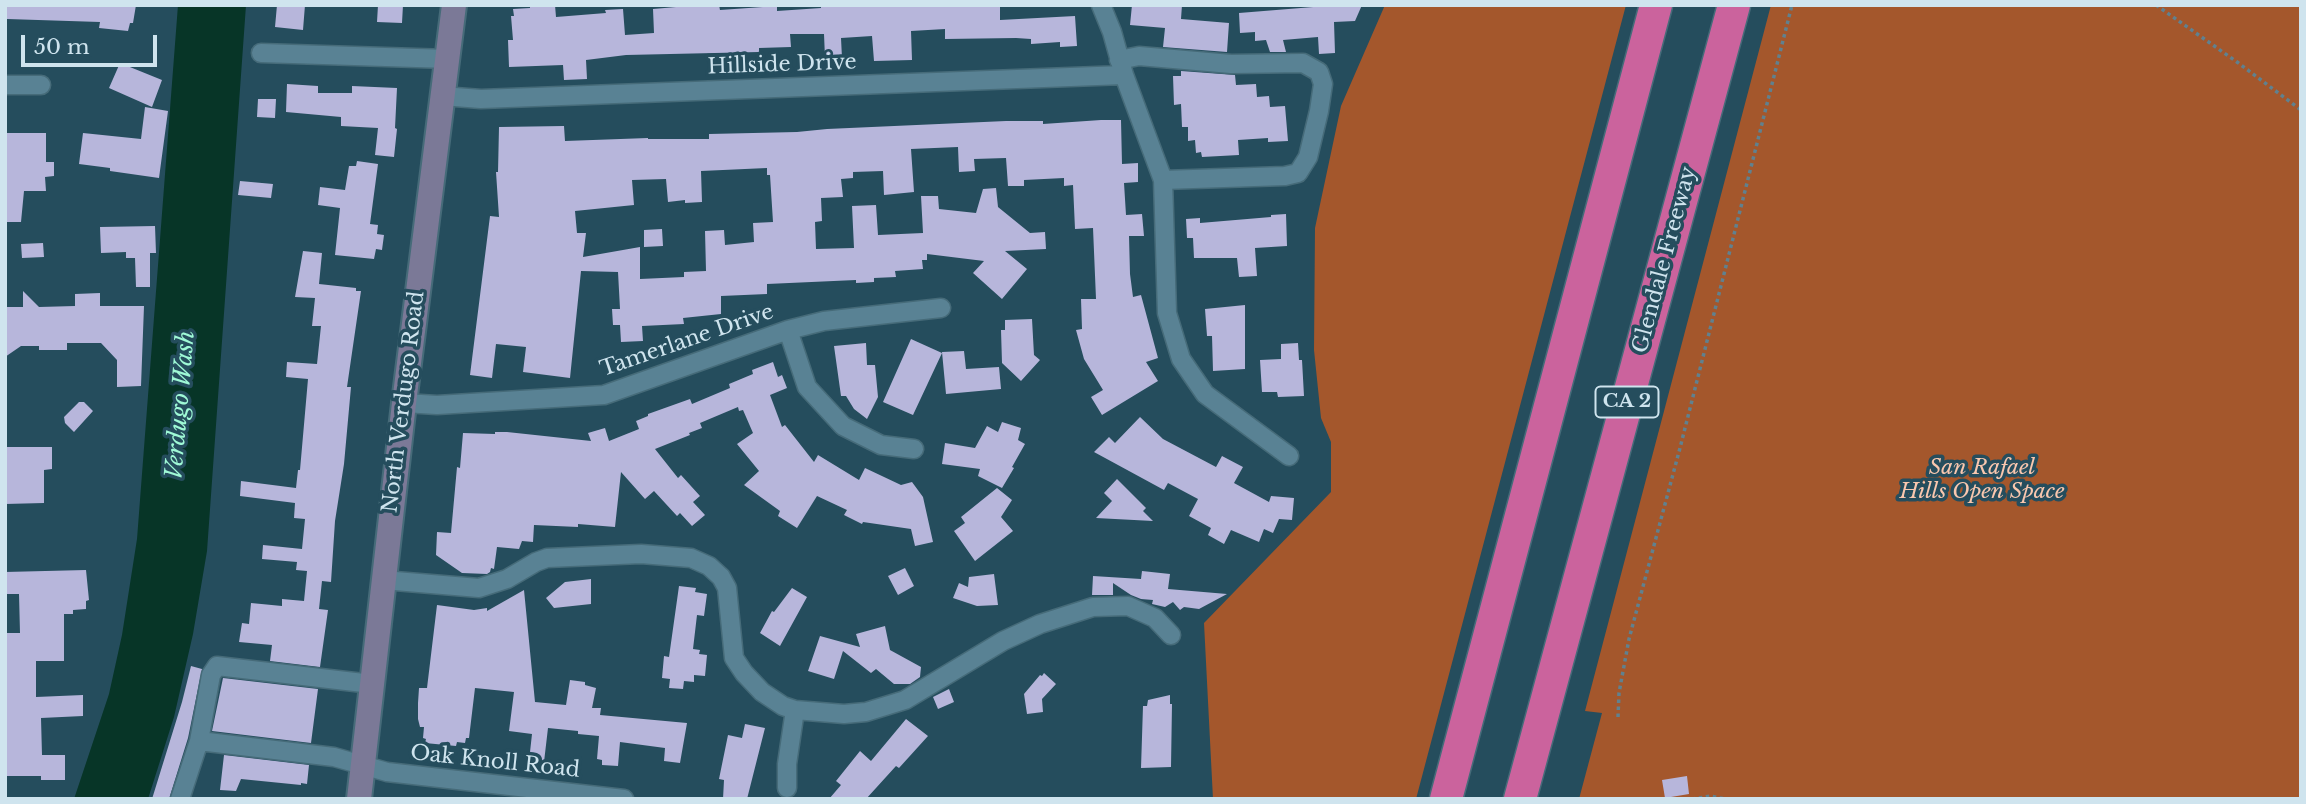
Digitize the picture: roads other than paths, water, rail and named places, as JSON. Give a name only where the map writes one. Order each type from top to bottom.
[{"type":"highway","points":[[1446,799],[1656,5]]},
{"type":"highway","name":"Glendale Freeway","points":[[1520,799],[1734,5]]},
{"type":"main road","name":"North Verdugo Road","points":[[359,799],[404,403],[454,5]]},
{"type":"street","points":[[1101,5],[1112,32],[1121,68],[1163,180],[1167,313],[1181,359],[1205,394],[1289,456]]},
{"type":"street","points":[[261,52],[447,59]]},
{"type":"street","name":"Hillside Drive","points":[[442,96],[481,99],[1121,68],[1139,56],[1231,64],[1303,62],[1319,72],[1323,84],[1308,157],[1298,173],[1285,176],[1163,180]]},
{"type":"street","points":[[5,85],[41,85]]},
{"type":"street","name":"Tamerlane Drive","points":[[404,403],[437,405],[604,395],[788,330],[824,321],[941,308]]},
{"type":"street","points":[[788,330],[807,387],[843,426],[881,446],[914,449]]},
{"type":"street","points":[[383,580],[478,588],[507,579],[547,558],[641,554],[691,558],[709,566],[721,577],[727,588],[734,658],[762,692],[783,706],[795,710],[844,714],[866,712],[905,700],[1003,641],[1040,624],[1093,607],[1128,606],[1155,618],[1171,635]]},
{"type":"street","points":[[180,799],[199,741],[211,675],[217,666],[372,684]]},
{"type":"street","points":[[788,788],[788,764],[795,710]]},
{"type":"street","name":"Oak Knoll Road","points":[[199,741],[334,757],[387,772],[624,799]]},
{"type":"water","name":"Verdugo Wash","points":[[178,5],[246,5],[207,551],[193,634],[174,717],[148,799],[74,799],[109,694],[122,635],[137,539]]},
{"type":"park label","name":"San Rafael Hills Open Space","points":[[1982,480]]}]
